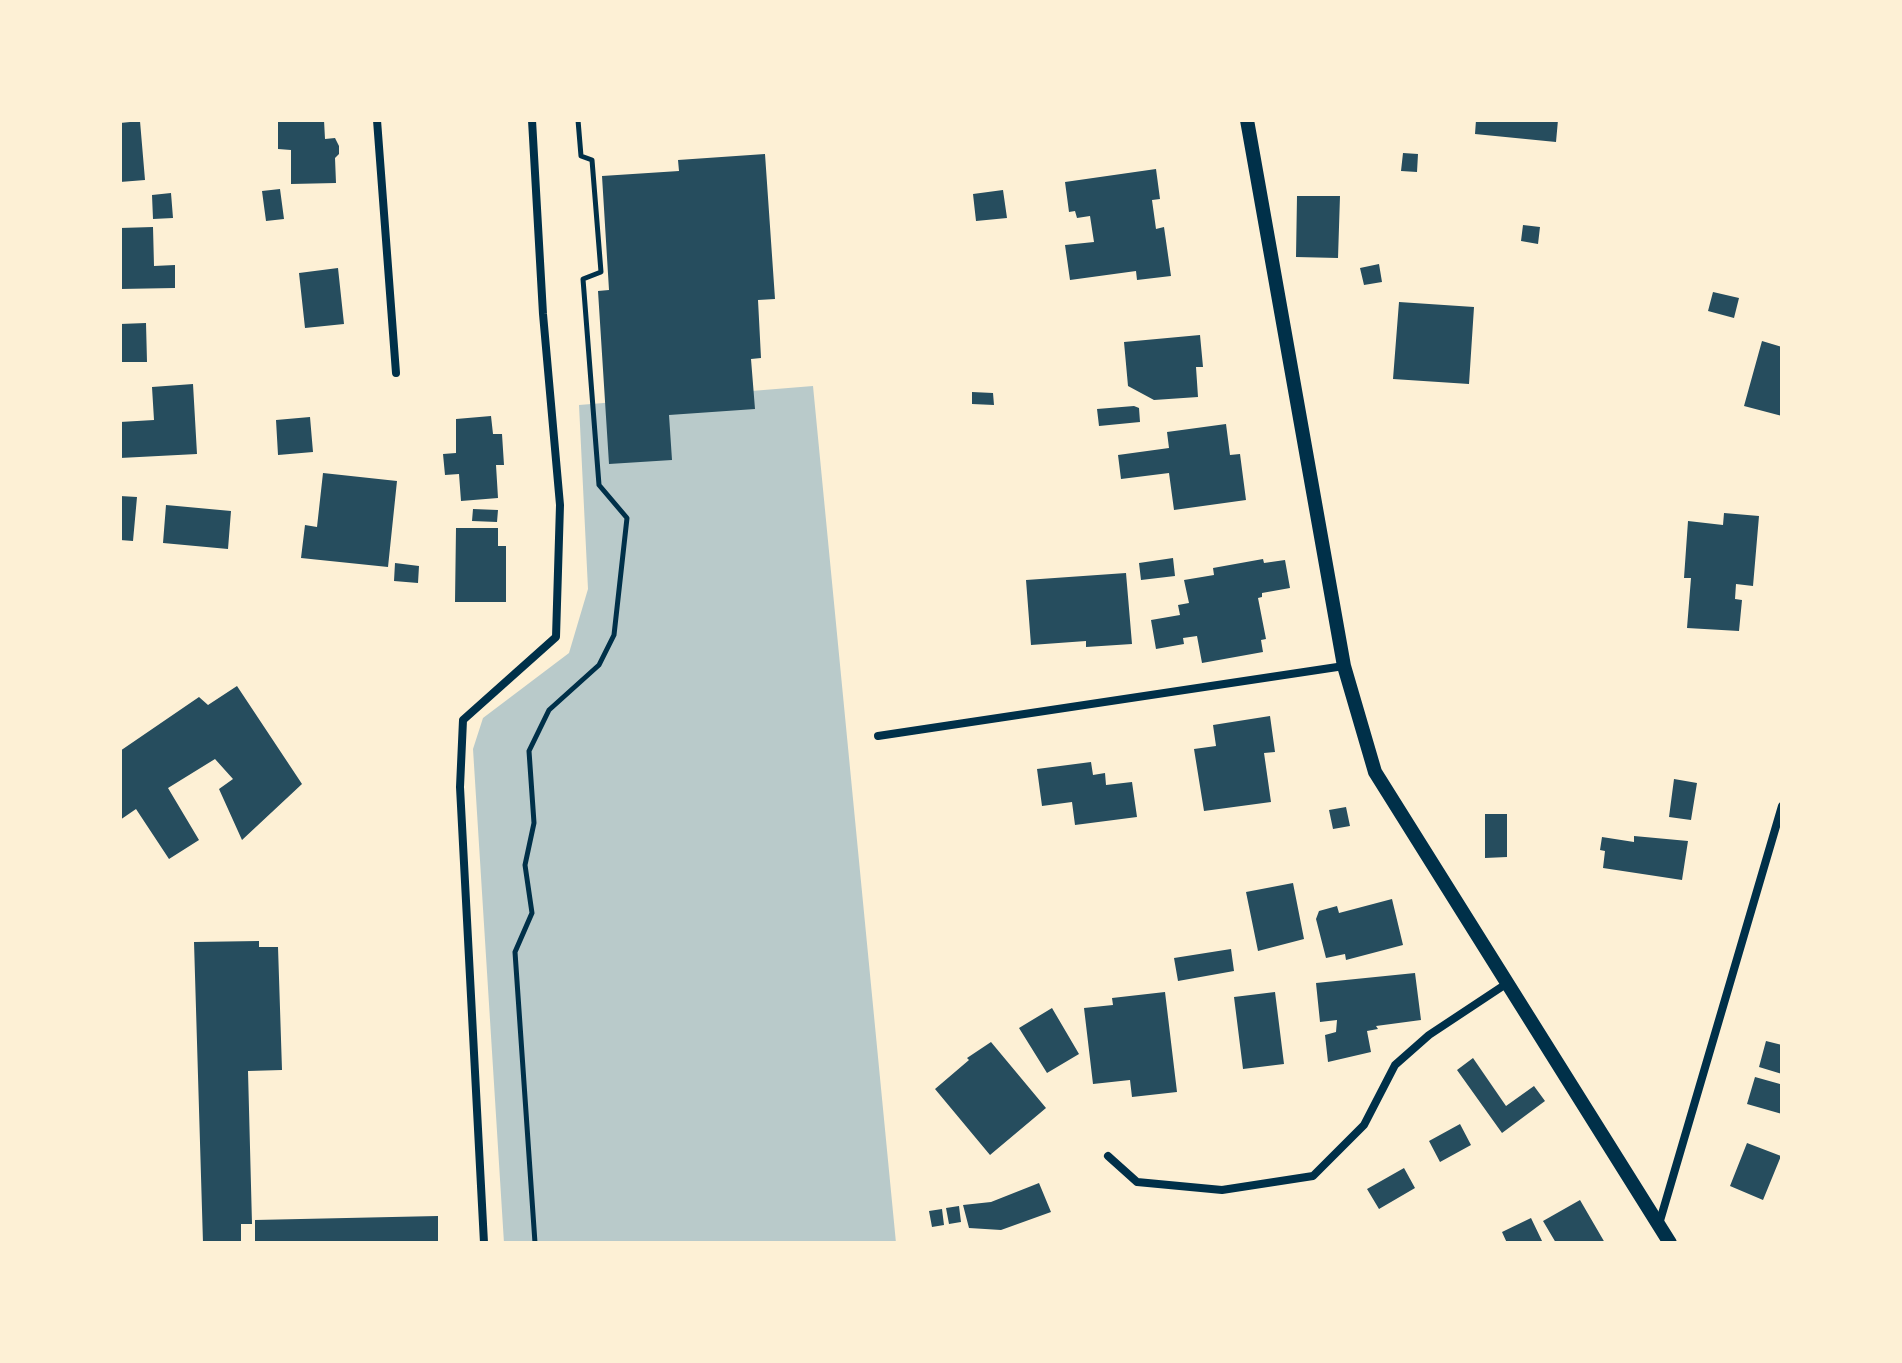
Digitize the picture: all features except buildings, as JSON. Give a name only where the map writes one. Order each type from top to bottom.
[{"type":"street","points":[[377,120],[396,373]]},
{"type":"street","points":[[484,1243],[460,787],[463,720],[556,637],[560,505],[543,314],[532,120]]},
{"type":"street","points":[[1247,120],[1344,666],[1375,772],[1670,1243]]},
{"type":"street","points":[[878,736],[1344,666]]},
{"type":"street","points":[[1659,1224],[1782,806]]},
{"type":"street","points":[[1108,1156],[1137,1182],[1222,1190],[1313,1176],[1364,1125],[1395,1065],[1429,1035],[1506,984]]},
{"type":"path","points":[[535,1243],[515,952],[532,913],[525,865],[534,823],[529,751],[549,710],[599,665],[614,635],[627,518],[599,485],[583,279],[601,272],[592,160],[581,156],[578,120]]},
{"type":"shaded area","points":[[813,386],[896,1243],[504,1243],[473,749],[483,718],[569,653],[588,589],[579,405]]}]
